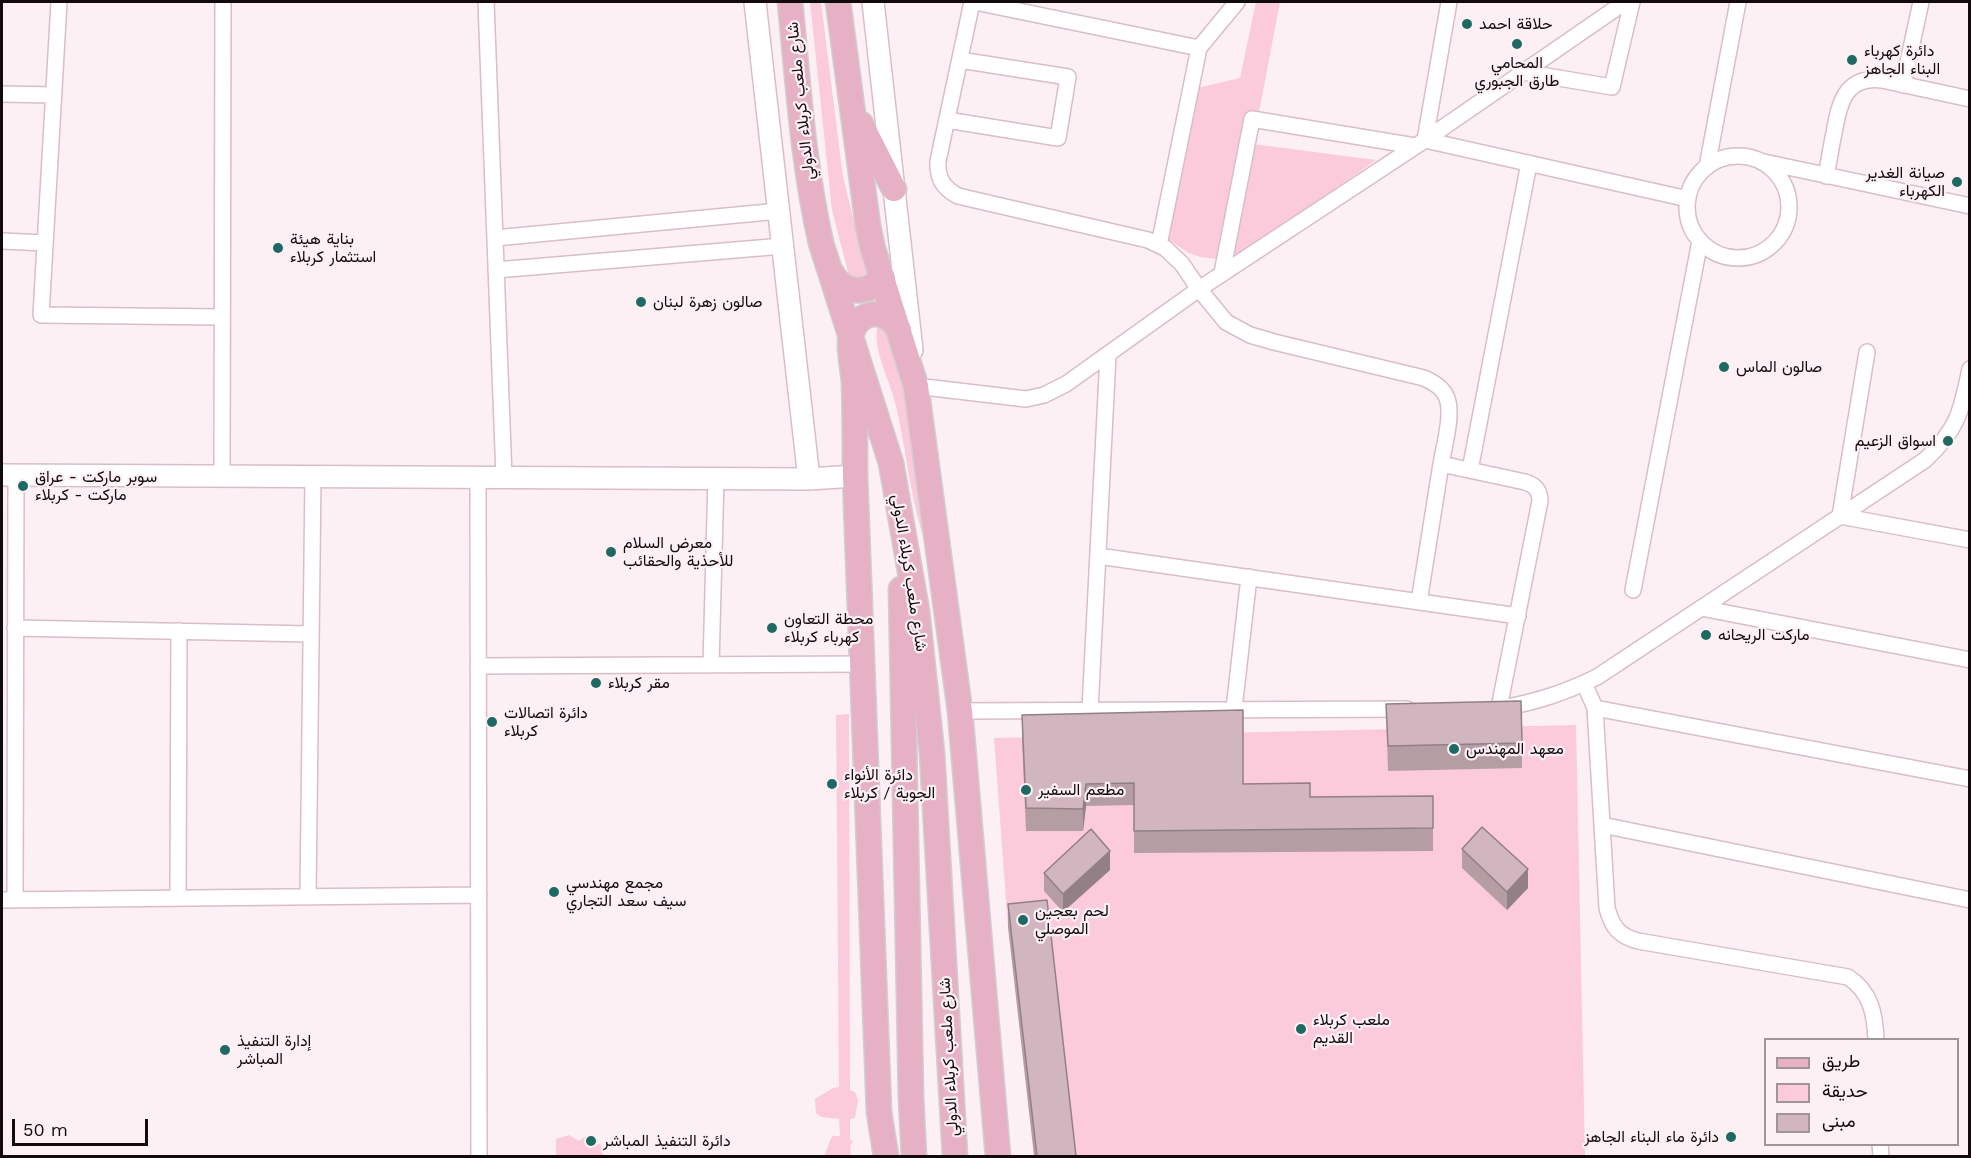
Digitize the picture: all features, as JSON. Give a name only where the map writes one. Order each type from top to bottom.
[{"type":"main road","name":"شارع ملعب كربلاء الدولي","points":[[790,2],[813,207],[850,337],[891,463],[918,610],[926,682],[943,928],[955,1156]]},
{"type":"main road","name":"شارع ملعب كربلاء الدولي","points":[[838,2],[868,226],[873,249],[916,386],[960,711],[998,1156]]},
{"type":"main road","points":[[852,107],[894,189]]},
{"type":"main road","points":[[831,272],[835,280],[850,290],[868,289],[883,278]]},
{"type":"main road","points":[[882,1155],[855,476],[854,382],[850,337],[860,320],[878,313],[895,321],[899,330]]},
{"type":"main road","points":[[895,484],[902,596],[910,1097],[914,1156]]},
{"type":"street","points":[[59,2],[41,315],[222,317]]},
{"type":"street","points":[[222,476],[223,2]]},
{"type":"street","points":[[486,2],[504,477]]},
{"type":"street","points":[[755,2],[809,479]]},
{"type":"street","points":[[873,2],[916,386],[1026,399],[1044,396],[1059,388],[1198,289],[1420,143],[1625,2]]},
{"type":"street","points":[[1200,48],[973,2],[937,168],[941,182],[958,196],[1103,228],[1159,245],[1182,264],[1198,289],[1226,322],[1250,335],[1424,378],[1438,385],[1449,403],[1448,419],[1419,602]]},
{"type":"street","points":[[1159,245],[1200,48],[1237,2]]},
{"type":"street","points":[[1420,143],[1449,2]]},
{"type":"street","points":[[1523,72],[1612,87],[1632,2]]},
{"type":"street","points":[[1707,167],[1738,2]]},
{"type":"street","points":[[1904,86],[1921,2]]},
{"type":"street","points":[[947,120],[1058,138],[1068,77],[960,60]]},
{"type":"street","points":[[1826,176],[1839,106],[1844,95],[1860,82],[1874,79],[1970,99]]},
{"type":"street","points":[[2,94],[53,95]]},
{"type":"street","points":[[1222,273],[1252,119],[1420,143],[1529,163],[1688,199]]},
{"type":"street","points":[[1761,162],[1776,172],[1786,189],[1789,207],[1786,225],[1776,241],[1761,253],[1743,258],[1725,257],[1707,249],[1695,235],[1688,218],[1688,199],[1694,181],[1707,167],[1724,158],[1742,157],[1970,206]]},
{"type":"street","points":[[1470,470],[1529,163]]},
{"type":"street","points":[[495,238],[779,211]]},
{"type":"street","points":[[2,241],[45,243]]},
{"type":"street","points":[[1633,590],[1700,241]]},
{"type":"street","points":[[496,270],[783,246]]},
{"type":"street","points":[[1840,516],[1867,352]]},
{"type":"street","points":[[1090,710],[1108,355]]},
{"type":"street","points":[[1441,464],[1530,483],[1538,490],[1540,501],[1518,616],[1494,708],[1534,702],[1565,693],[1597,677],[1925,460],[1962,426],[1962,405],[1970,369]]},
{"type":"street","points":[[479,895],[8,899],[8,673],[15,628],[9,476],[809,479],[855,476]]},
{"type":"street","points":[[309,896],[313,477]]},
{"type":"street","points":[[478,477],[479,1156]]},
{"type":"street","points":[[711,665],[716,478]]},
{"type":"street","points":[[1840,516],[1970,540]]},
{"type":"street","points":[[1098,556],[1518,616]]},
{"type":"street","points":[[1234,709],[1249,577]]},
{"type":"street","points":[[1701,608],[1970,660]]},
{"type":"street","points":[[15,628],[311,634]]},
{"type":"street","points":[[178,898],[179,631]]},
{"type":"street","points":[[478,666],[863,664]]},
{"type":"street","points":[[1584,684],[1595,708],[1607,908],[1610,921],[1620,934],[1638,941],[1848,978],[1856,982],[1869,999],[1873,1011],[1876,1038]]},
{"type":"street","points":[[960,711],[1419,708]]},
{"type":"street","points":[[1595,708],[1970,779]]},
{"type":"street","points":[[1602,825],[1970,900]]},
{"type":"green space","points":[[810,2],[821,2],[843,177],[870,271],[866,285],[849,276],[832,210]]},
{"type":"green space","points":[[1256,2],[1280,2],[1253,144],[1376,160],[1233,261],[1200,257],[1189,253],[1166,238],[1193,89],[1240,78]]},
{"type":"green space","points":[[880,320],[898,344],[923,536],[893,395],[878,347],[877,328]]},
{"type":"green space","points":[[849,714],[850,1090],[855,1092],[858,1101],[855,1118],[850,1119],[850,1140],[853,1141],[850,1146],[851,1156],[824,1156],[832,1136],[840,1136],[839,1119],[821,1117],[816,1113],[815,1099],[839,1087],[836,715]]},
{"type":"green space","name":"ملعب كربلاء القديم","points":[[1576,725],[1585,1156],[1036,1156],[1008,927],[994,738]]},
{"type":"green space","points":[[569,1135],[579,1141],[587,1135],[592,1137],[596,1145],[600,1144],[604,1156],[556,1156],[556,1139]]},
{"type":"building","points":[[1521,701],[1522,743],[1388,746],[1386,704]]},
{"type":"building","points":[[1243,710],[1243,784],[1310,783],[1310,797],[1433,796],[1433,828],[1134,831],[1134,783],[1086,784],[1083,809],[1026,808],[1022,715]]},
{"type":"building","points":[[1482,827],[1528,869],[1507,892],[1462,849]]},
{"type":"building","points":[[1091,829],[1110,851],[1063,894],[1044,873]]},
{"type":"building","points":[[1047,900],[1076,1156],[1037,1156],[1008,904]]},
{"type":"place","name":"حلاقة احمد","points":[[1467,24]]},
{"type":"place","name":"المحامي طارق الجبوري","points":[[1517,44]]},
{"type":"place","name":"دائرة كهرباء البناء الجاهز","points":[[1852,60]]},
{"type":"place","name":"صيانة الغدير الكهرباء","points":[[1957,182]]},
{"type":"place","name":"بناية هيئة استثمار كربلاء","points":[[278,248]]},
{"type":"place","name":"صالون زهرة لبنان","points":[[641,302]]},
{"type":"place","name":"صالون الماس","points":[[1724,367]]},
{"type":"place","name":"اسواق الزعيم","points":[[1948,441]]},
{"type":"place","name":"سوبر ماركت - عراق ماركت - كربلاء","points":[[23,486]]},
{"type":"place","name":"معرض السلام للأحذية والحقائب","points":[[611,552]]},
{"type":"place","name":"محطة التعاون كهرباء كربلاء","points":[[772,628]]},
{"type":"place","name":"ماركت الريحانه","points":[[1706,635]]},
{"type":"place","name":"مقر كربلاء","points":[[596,683]]},
{"type":"place","name":"دائرة اتصالات كربلاء","points":[[492,722]]},
{"type":"place","name":"معهد المهندس","points":[[1454,749]]},
{"type":"place","name":"دائرة الأنواء الجوية / كربلاء","points":[[832,784]]},
{"type":"place","name":"مطعم السفير","points":[[1026,790]]},
{"type":"place","name":"مجمع مهندسي سيف سعد التجاري","points":[[554,892]]},
{"type":"place","name":"لحم بعجين الموصلي","points":[[1023,920]]},
{"type":"place","name":"ملعب كربلاء القديم","points":[[1301,1029]]},
{"type":"place","name":"إدارة التنفيذ المباشر","points":[[225,1050]]},
{"type":"place","name":"دائرة ماء البناء الجاهز","points":[[1731,1137]]},
{"type":"place","name":"دائرة التنفيذ المباشر","points":[[591,1141]]}]
